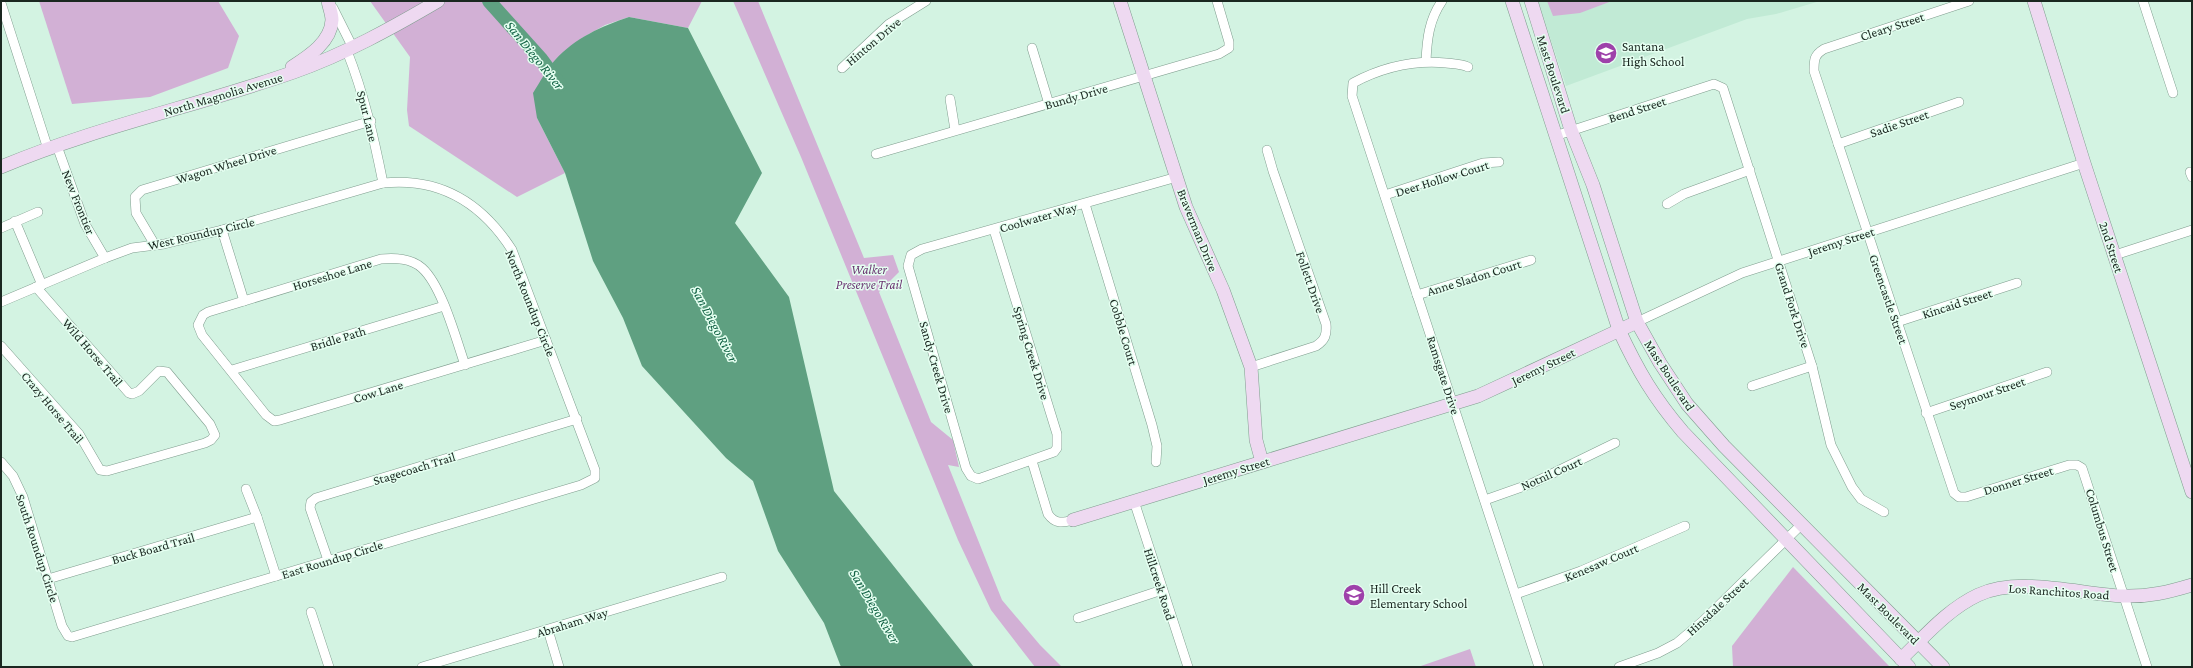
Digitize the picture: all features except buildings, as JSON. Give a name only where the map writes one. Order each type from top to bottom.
[{"type":"street","name":"Spur Lane","points":[[328,1],[350,49],[371,121],[383,184]]},
{"type":"street","points":[[278,77],[319,47],[327,35],[332,20],[328,1]]},
{"type":"street","name":"North Magnolia Avenue","points":[[1,167],[53,147],[278,77],[350,49],[400,24],[438,1]]},
{"type":"street","name":"Hinton Drive","points":[[842,68],[889,24],[926,1]]},
{"type":"street","name":"Braverman Drive","points":[[1120,1],[1191,220],[1223,290],[1250,367],[1256,440],[1262,462]]},
{"type":"street","name":"Bundy Drive","points":[[876,154],[1219,54],[1229,48],[1228,36],[1217,1]]},
{"type":"street","points":[[1442,1],[1433,17],[1428,32],[1426,61],[1468,67]]},
{"type":"street","name":"Mast Boulevard","points":[[1512,1],[1619,330],[1636,367],[1661,406],[1735,487],[1787,539],[1905,663]]},
{"type":"street","name":"Mast Boulevard","points":[[1531,1],[1571,130],[1593,185],[1637,322],[1660,363],[1687,404],[1724,446],[1943,667]]},
{"type":"street","name":"Cleary Street","points":[[1816,53],[1836,44],[1969,1]]},
{"type":"street","name":"2nd Street","points":[[2034,1],[2084,163],[2192,490]]},
{"type":"street","points":[[2143,1],[2173,93]]},
{"type":"street","name":"New Frontier","points":[[1,3],[53,147],[85,224],[105,258]]},
{"type":"street","points":[[1032,48],[1049,104]]},
{"type":"street","name":"Greencastle Street","points":[[1816,53],[1814,60],[1814,71],[1866,233],[1897,322],[1950,485],[1954,493],[1959,496]]},
{"type":"street","name":"Ramsgate Drive","points":[[1426,61],[1392,66],[1373,72],[1353,82],[1352,96],[1539,667]]},
{"type":"street","name":"Bend Street","points":[[1555,136],[1695,89],[1714,84],[1719,86]]},
{"type":"street","name":"Grand Fork Drive","points":[[1719,86],[1723,88],[1727,97],[1812,366],[1831,445],[1852,487],[1861,499],[1884,512]]},
{"type":"street","points":[[950,99],[955,130]]},
{"type":"street","name":"Sadie Street","points":[[1838,144],[1959,102]]},
{"type":"street","name":"Wagon Wheel Drive","points":[[154,245],[136,213],[135,197],[142,190],[371,121]]},
{"type":"street","name":"Follett Drive","points":[[1250,367],[1316,346],[1324,340],[1327,331],[1326,324],[1272,171],[1267,150]]},
{"type":"street","name":"Deer Hollow Court","points":[[1385,195],[1483,162],[1499,162]]},
{"type":"street","name":"Jeremy Street","points":[[1032,461],[1048,514],[1052,520],[1059,523],[1073,520],[1453,404],[1494,390],[1619,330],[1742,274],[1778,261],[2084,163]]},
{"type":"street","points":[[1667,204],[1684,194],[1750,170]]},
{"type":"street","name":"Coolwater Way","points":[[908,266],[911,255],[922,249],[994,230],[1177,177]]},
{"type":"street","name":"North Roundup Circle","points":[[383,184],[396,182],[425,184],[449,192],[464,200],[486,216],[500,232],[512,250],[577,419],[595,470],[595,478]]},
{"type":"street","name":"West Roundup Circle","points":[[1,302],[132,248],[154,245],[222,230],[383,184]]},
{"type":"street","name":"Cobble Court","points":[[1085,204],[1152,425],[1157,446],[1156,462]]},
{"type":"street","points":[[1,228],[38,212]]},
{"type":"street","name":"Wild Horse Trail","points":[[15,221],[39,286],[129,393],[132,394],[139,391],[159,371],[167,372],[210,424],[214,435]]},
{"type":"street","points":[[222,230],[244,301]]},
{"type":"street","name":"Spring Creek Drive","points":[[994,230],[1057,434],[1057,448],[1054,452],[1032,461]]},
{"type":"street","points":[[2114,255],[2192,230]]},
{"type":"street","name":"Horseshoe Lane","points":[[232,370],[202,335],[198,325],[203,315],[208,312],[381,259],[393,258],[407,260],[421,267],[431,278],[444,306],[465,366]]},
{"type":"street","name":"Anne Sladon Court","points":[[1417,295],[1531,260]]},
{"type":"street","name":"Sandy Creek Drive","points":[[908,266],[966,468],[971,476],[978,479],[1032,461]]},
{"type":"street","name":"Kincaid Street","points":[[1897,322],[2017,283]]},
{"type":"street","name":"Bridle Path","points":[[232,370],[444,306]]},
{"type":"street","name":"Cow Lane","points":[[232,370],[269,419],[280,420],[465,366],[546,340]]},
{"type":"street","name":"Crazy Horse Trail","points":[[1,346],[78,434],[100,470],[108,471],[204,443],[211,440],[214,435]]},
{"type":"street","points":[[1752,386],[1812,366]]},
{"type":"street","name":"Seymour Street","points":[[1926,413],[2047,372]]},
{"type":"street","name":"Stagecoach Trail","points":[[328,560],[310,508],[311,502],[316,498],[577,419]]},
{"type":"street","name":"Notnil Court","points":[[1485,500],[1533,483],[1616,443]]},
{"type":"street","name":"South Roundup Circle","points":[[1,462],[13,476],[23,497],[62,626],[68,636]]},
{"type":"street","name":"Donner Street","points":[[1959,496],[1966,497],[2052,470],[2077,465]]},
{"type":"street","name":"Columbus Street","points":[[2077,465],[2086,474],[2147,667]]},
{"type":"street","name":"East Roundup Circle","points":[[68,636],[76,637],[581,485],[595,478]]},
{"type":"street","points":[[246,489],[258,517],[276,576]]},
{"type":"street","name":"Hillcreek Road","points":[[1134,501],[1188,667]]},
{"type":"street","name":"Buck Board Trail","points":[[48,578],[258,517]]},
{"type":"street","name":"Hinsdale Street","points":[[1619,667],[1658,653],[1677,643],[1703,621],[1801,525]]},
{"type":"street","name":"Kenesaw Court","points":[[1516,594],[1581,572],[1685,526]]},
{"type":"street","name":"Abraham Way","points":[[422,667],[722,577]]},
{"type":"street","name":"Los Ranchitos Road","points":[[1905,663],[1918,642],[1958,606],[1979,595],[2002,588],[2025,586],[2124,596],[2161,595],[2192,585]]},
{"type":"street","points":[[1078,618],[1162,590]]},
{"type":"street","points":[[311,612],[329,667]]},
{"type":"street","points":[[548,630],[559,667]]},
{"type":"shaded area","name":"Santana High School","points":[[1538,1],[1820,1],[1776,14],[1747,19],[1566,86]]},
{"type":"green space","points":[[39,1],[218,1],[239,36],[228,68],[150,97],[72,104]]},
{"type":"green space","points":[[370,1],[702,1],[688,28],[629,17],[605,25],[582,38],[555,60],[537,118],[565,173],[517,197],[409,126],[407,110],[410,57]]},
{"type":"green space","name":"Walker Preserve Trail","points":[[733,1],[758,1],[864,258],[893,255],[899,272],[879,292],[931,422],[953,440],[959,467],[948,465],[1002,600],[1040,645],[1062,667],[1035,667],[991,610],[958,540],[801,157]]},
{"type":"green space","points":[[1547,1],[1612,1],[1580,13],[1553,16]]},
{"type":"green space","points":[[1793,567],[1890,667],[1733,667],[1732,646]]},
{"type":"green space","points":[[1470,649],[1476,667],[1418,667]]},
{"type":"water","points":[[629,17],[688,28],[762,173],[735,223],[789,297],[834,491],[974,667],[841,667],[824,623],[778,551],[753,481],[726,458],[642,366],[623,318],[593,261],[565,173],[537,118],[533,93],[546,71],[571,45],[609,24]]},
{"type":"waterway","name":"San Diego River","points":[[489,1],[541,59],[560,85]]},
{"type":"place","name":"Santana High School","points":[[1606,53]]},
{"type":"place","name":"Hill Creek Elementary School","points":[[1354,595]]}]
